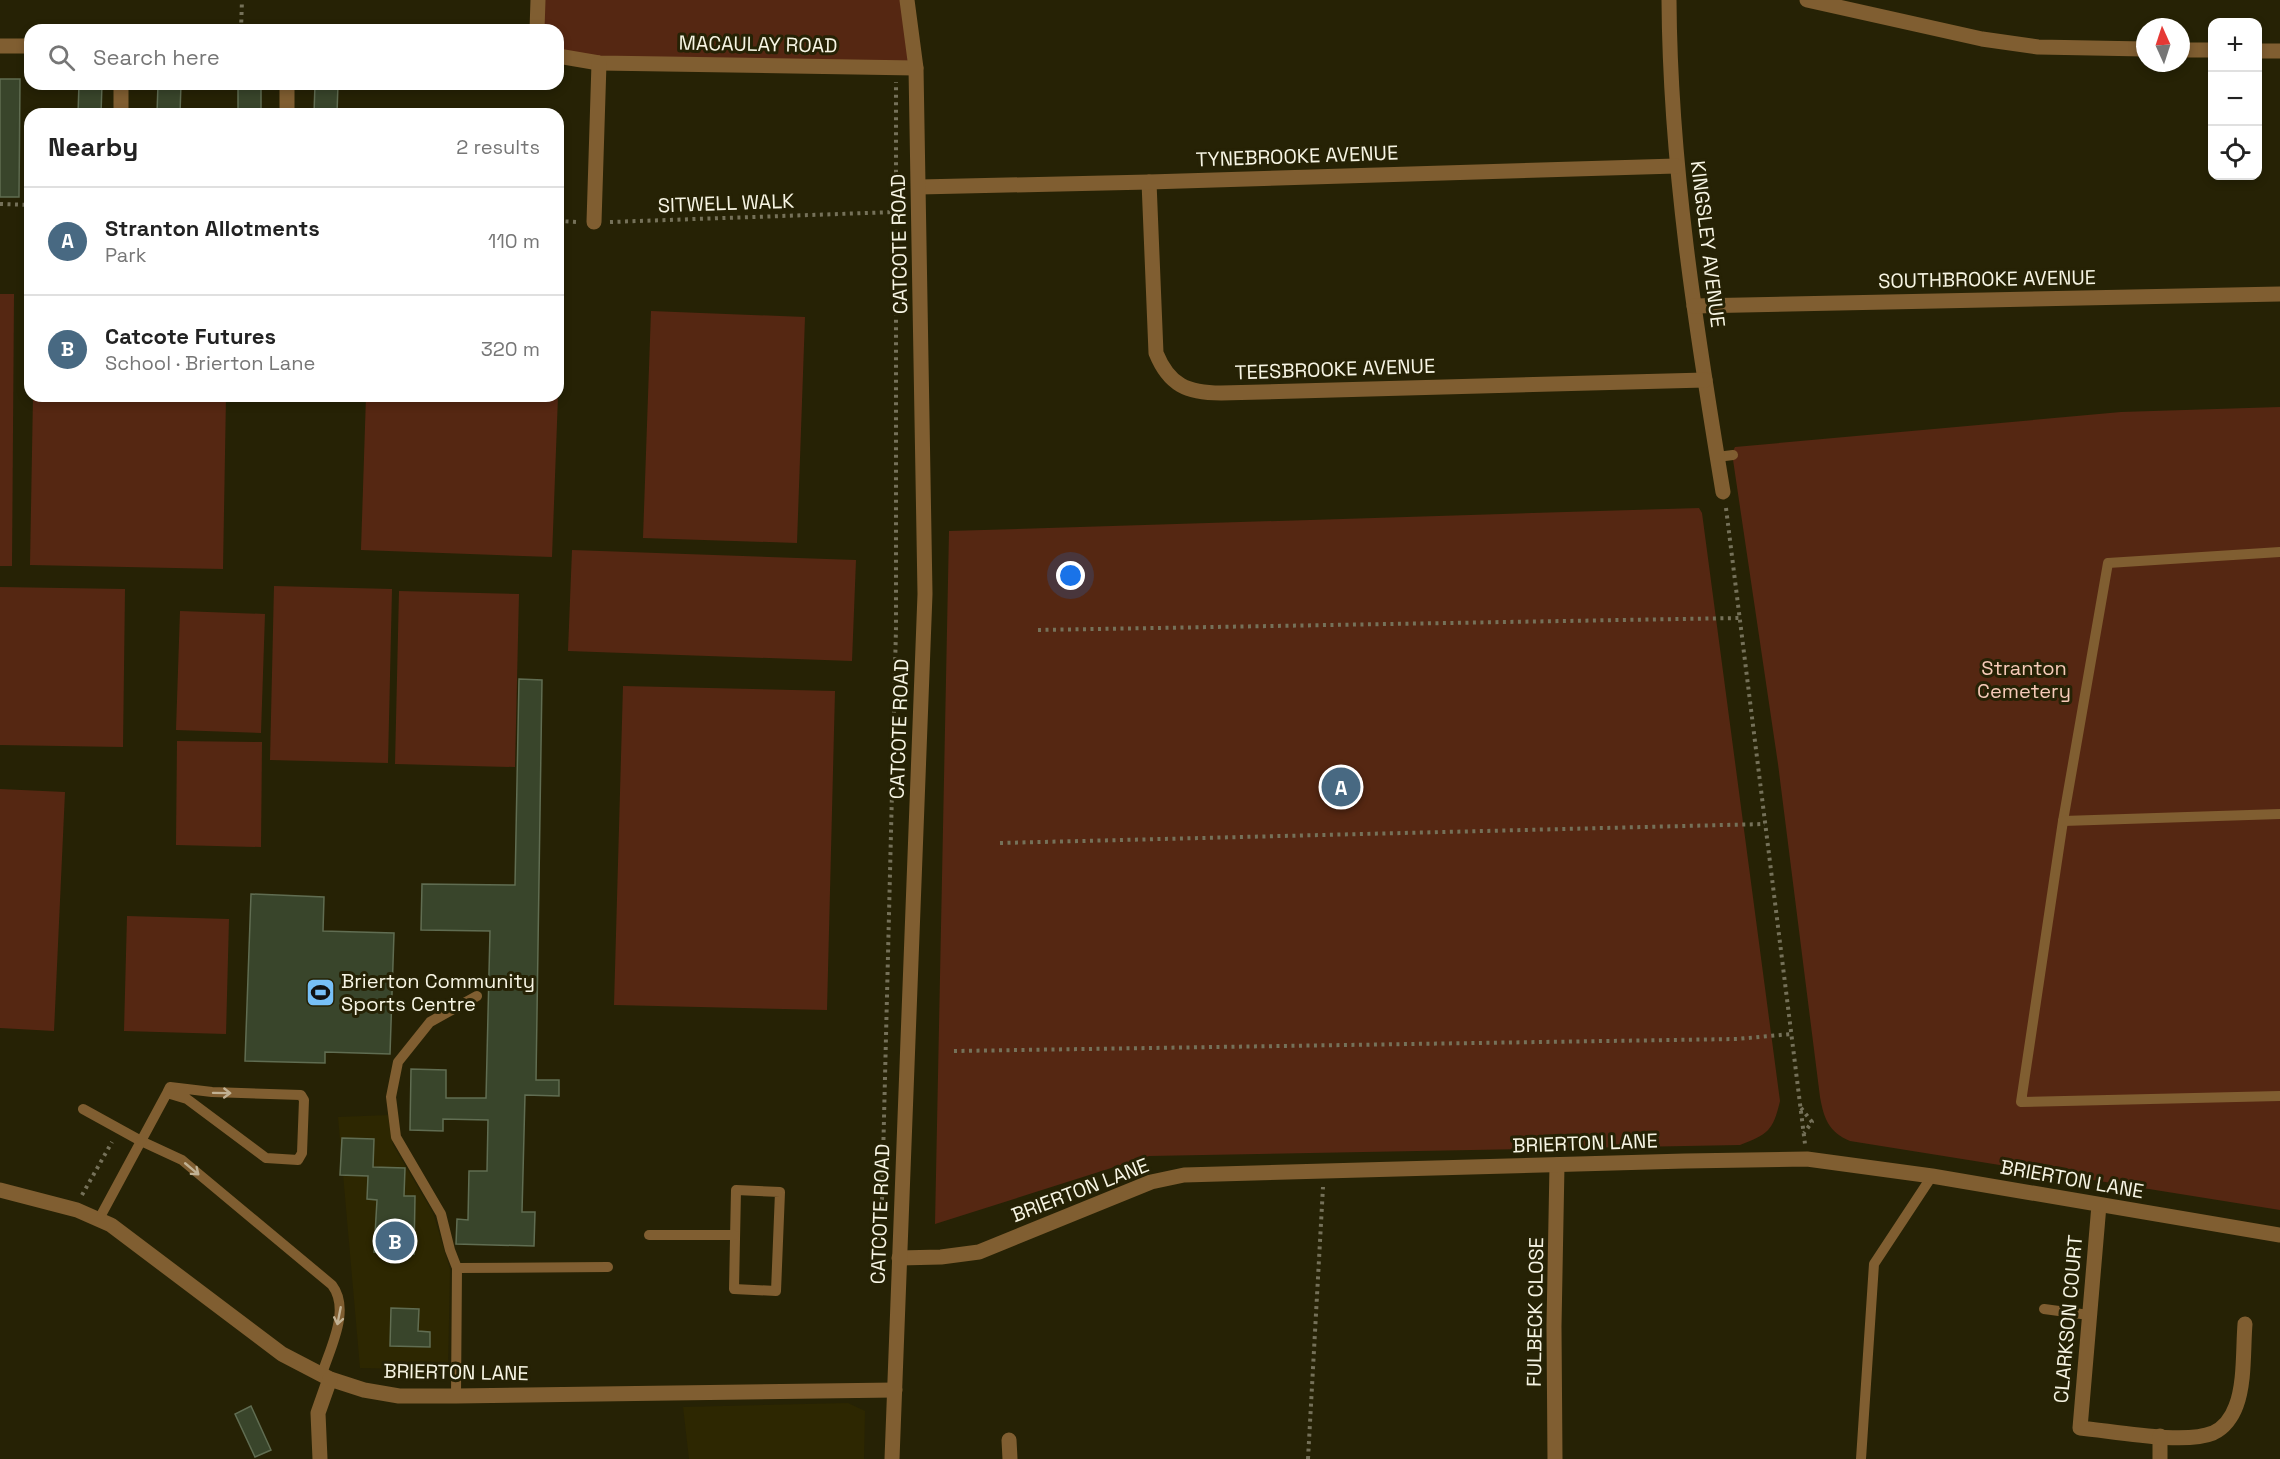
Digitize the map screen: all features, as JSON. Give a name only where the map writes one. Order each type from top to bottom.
[{"type":"street","points":[[537,24],[538,0]]},
{"type":"street","name":"CATCOTE ROAD","points":[[892,1459],[925,594],[916,68],[907,0]]},
{"type":"street","name":"KINGSLEY AVENUE","points":[[1669,0],[1676,166],[1705,380],[1725,456],[1724,497]]},
{"type":"street","points":[[1807,0],[1982,39],[2038,47],[2136,49]]},
{"type":"street","points":[[0,46],[24,46]]},
{"type":"street","points":[[2190,50],[2208,50]]},
{"type":"street","points":[[2262,51],[2280,51]]},
{"type":"street","name":"MACAULAY ROAD","points":[[564,57],[598,63],[916,68]]},
{"type":"street","points":[[594,222],[598,63]]},
{"type":"street","points":[[121,90],[121,108]]},
{"type":"street","points":[[287,90],[287,108]]},
{"type":"street","name":"TYNEBROOKE AVENUE","points":[[919,186],[1149,182],[1676,166]]},
{"type":"street","name":"TEESBROOKE AVENUE","points":[[1149,182],[1156,352],[1162,369],[1176,383],[1191,390],[1221,393],[1705,380]]},
{"type":"street","name":"SOUTHBROOKE AVENUE","points":[[1694,306],[2280,294]]},
{"type":"street","name":"BRIERTON LANE","points":[[899,1258],[941,1257],[979,1252],[1151,1182],[1184,1175],[1807,1160],[1932,1176],[2280,1235]]},
{"type":"street","name":"FULBECK CLOSE","points":[[1555,1459],[1554,1326],[1557,1166]]},
{"type":"street","name":"BRIERTON LANE","points":[[0,1190],[76,1210],[99,1219],[282,1354],[326,1377],[364,1390],[399,1396],[895,1390]]},
{"type":"street","name":"CLARKSON COURT","points":[[2099,1205],[2080,1428],[2160,1436],[2205,1436],[2223,1426],[2233,1414],[2239,1394],[2245,1324]]},
{"type":"street","points":[[320,1459],[318,1413],[326,1377]]},
{"type":"street","points":[[2160,1436],[2160,1459]]},
{"type":"street","points":[[1008,1440],[1010,1459]]},
{"type":"lane","points":[[2280,552],[2108,563],[2063,821],[2021,1102],[2280,1096]]},
{"type":"lane","points":[[2063,821],[2280,814]]},
{"type":"lane","points":[[456,1396],[457,1268],[441,1214],[396,1137],[391,1097],[398,1062],[430,1022],[477,996]]},
{"type":"lane","points":[[99,1219],[170,1087],[212,1092],[302,1095],[304,1100],[302,1154],[298,1160],[266,1158],[187,1099],[167,1093]]},
{"type":"lane","points":[[83,1109],[141,1141],[182,1160],[332,1285],[340,1294],[340,1316],[326,1377]]},
{"type":"lane","points":[[1861,1459],[1874,1264],[1932,1176]]},
{"type":"lane","points":[[736,1190],[780,1192],[777,1291],[734,1289],[734,1235],[736,1190]]},
{"type":"lane","points":[[648,1235],[734,1235]]},
{"type":"lane","points":[[457,1268],[608,1267]]},
{"type":"lane","points":[[2044,1309],[2089,1315]]},
{"type":"path","points":[[242,0],[242,24]]},
{"type":"path","points":[[882,1205],[896,628],[896,67]]},
{"type":"path","points":[[0,204],[24,205]]},
{"type":"path","name":"SITWELL WALK","points":[[564,221],[896,212]]},
{"type":"path","points":[[1724,497],[1807,1160]]},
{"type":"path","points":[[1038,630],[1739,618]]},
{"type":"path","points":[[1000,843],[1765,824]]},
{"type":"path","points":[[954,1051],[1725,1039],[1791,1034]]},
{"type":"path","points":[[1800,1107],[1812,1122],[1804,1134]]},
{"type":"path","points":[[76,1210],[84,1189],[121,1129]]},
{"type":"path","points":[[1308,1459],[1324,1171]]},
{"type":"shaded area","points":[[388,1115],[393,1145],[433,1213],[450,1269],[448,1370],[360,1368],[338,1117]]},
{"type":"shaded area","points":[[848,1403],[865,1411],[864,1459],[689,1459],[683,1407]]},
{"type":"green space","points":[[538,0],[907,0],[916,68],[564,56],[564,24],[537,24]]},
{"type":"green space","points":[[0,294],[14,294],[12,566],[0,566]]},
{"type":"green space","points":[[651,311],[805,317],[797,543],[643,538]]},
{"type":"green space","points":[[33,402],[226,402],[223,569],[30,565]]},
{"type":"green space","points":[[366,402],[558,402],[552,557],[361,550]]},
{"type":"green space","name":"Stranton Cemetery","points":[[2280,407],[2280,1210],[1850,1141],[1843,1137],[1829,1124],[1823,1112],[1820,1097],[1778,764],[1732,453],[1735,447],[2121,412]]},
{"type":"green space","points":[[1699,508],[1702,513],[1780,1101],[1775,1119],[1768,1130],[1757,1138],[1740,1145],[1149,1156],[935,1224],[949,531]]},
{"type":"green space","points":[[572,550],[856,560],[852,661],[568,651]]},
{"type":"green space","points":[[274,586],[392,589],[388,763],[270,760]]},
{"type":"green space","points":[[0,587],[125,589],[123,747],[0,745]]},
{"type":"green space","points":[[399,591],[519,594],[515,767],[395,764]]},
{"type":"green space","points":[[180,611],[265,614],[261,733],[176,730]]},
{"type":"green space","points":[[623,686],[835,691],[827,1010],[614,1005]]},
{"type":"green space","points":[[177,741],[262,742],[261,847],[176,845]]},
{"type":"green space","points":[[0,789],[65,792],[54,1031],[0,1028]]},
{"type":"green space","points":[[127,916],[229,919],[226,1034],[124,1031]]},
{"type":"building","points":[[0,79],[20,79],[19,197],[0,197]]},
{"type":"building","points":[[79,90],[102,90],[101,108],[78,108]]},
{"type":"building","points":[[158,90],[181,90],[180,108],[157,108]]},
{"type":"building","points":[[238,90],[261,90],[261,108],[238,108]]},
{"type":"building","points":[[315,90],[338,90],[337,108],[314,108]]},
{"type":"building","points":[[519,679],[542,680],[536,1080],[559,1080],[559,1096],[525,1095],[522,1212],[535,1212],[534,1246],[456,1244],[457,1219],[468,1220],[469,1171],[487,1171],[488,1120],[443,1119],[443,1131],[410,1130],[411,1069],[446,1070],[446,1098],[486,1098],[490,931],[421,930],[422,884],[515,885]]},
{"type":"building","name":"Brierton Community Sports Centre","points":[[251,894],[324,897],[323,931],[394,933],[390,1054],[325,1052],[325,1063],[245,1061]]},
{"type":"building","points":[[342,1138],[374,1139],[373,1167],[405,1168],[404,1196],[415,1196],[414,1254],[374,1252],[377,1200],[367,1199],[368,1176],[340,1175]]},
{"type":"building","points":[[391,1308],[419,1309],[418,1331],[430,1332],[430,1347],[390,1346]]},
{"type":"building","points":[[251,1406],[271,1450],[255,1457],[235,1414]]},
{"type":"place","name":"Stranton Allotments","points":[[1341,787]]},
{"type":"place","name":"Brierton Community Sports Centre","points":[[320,992]]},
{"type":"place","name":"Catcote Futures","points":[[395,1241]]}]
